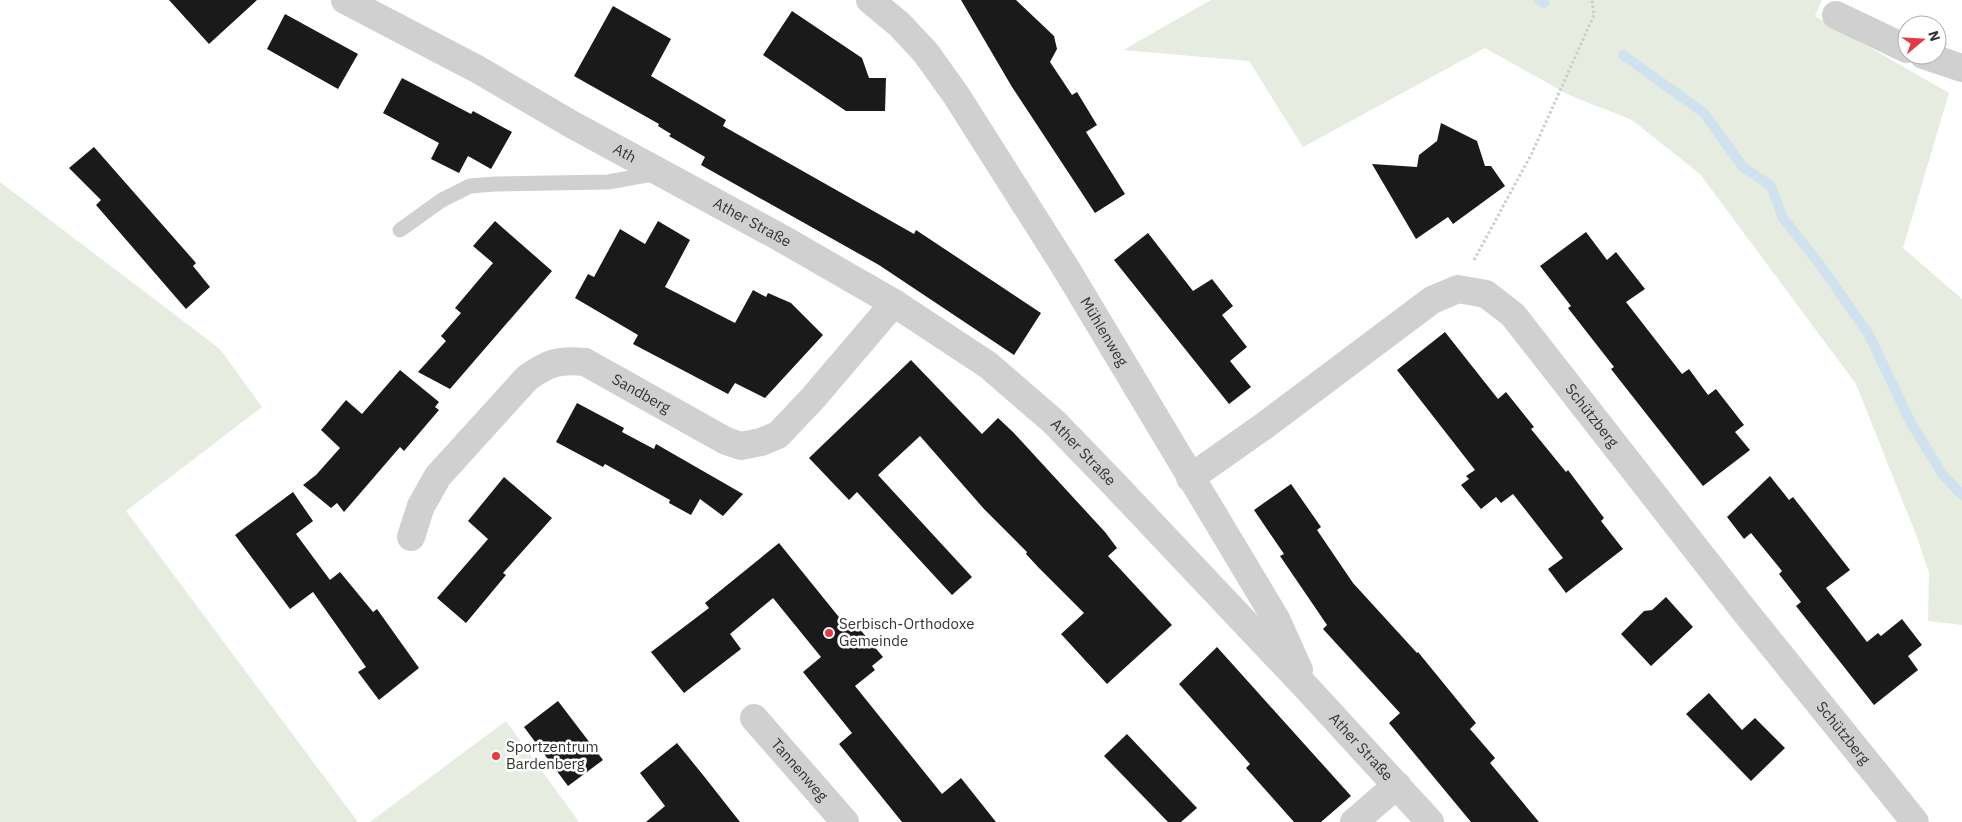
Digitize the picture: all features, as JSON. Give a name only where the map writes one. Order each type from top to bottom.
[{"type":"street","name":"Ath","points":[[345,0],[477,69],[571,124],[662,172]]},
{"type":"street","name":"Mühlenweg","points":[[870,0],[900,25],[926,53],[956,95],[1067,270],[1276,619],[1305,686]]},
{"type":"street","points":[[1835,8],[1897,44]]},
{"type":"street","points":[[1947,63],[1962,68]]},
{"type":"street","name":"Ather Straße","points":[[662,172],[894,303],[988,365],[1054,422],[1305,686],[1430,822]]},
{"type":"street","name":"Schützberg","points":[[1190,478],[1264,426],[1432,300],[1458,290],[1486,294],[1513,315],[1736,601],[1915,822]]},
{"type":"street","name":"Sandberg","points":[[411,537],[421,506],[438,476],[527,378],[545,365],[568,360],[585,362],[726,441],[741,446],[761,442],[778,435],[813,398],[894,303]]},
{"type":"street","name":"Tannenweg","points":[[754,718],[845,822]]},
{"type":"street","points":[[1354,822],[1397,785]]},
{"type":"lane","name":"Ath","points":[[400,230],[442,200],[470,186],[608,182],[662,172]]},
{"type":"path","points":[[1458,290],[1532,153],[1594,15],[1592,0]]},
{"type":"shaded area","points":[[1211,0],[1822,0],[1815,16],[1897,63],[1897,65],[1900,65],[1949,93],[1903,248],[1962,299],[1962,625],[1928,621],[1929,573],[1917,537],[1856,384],[1700,174],[1632,120],[1569,95],[1485,48],[1303,147],[1249,61],[1123,50]]},
{"type":"shaded area","points":[[0,182],[220,349],[262,407],[126,511],[358,822],[0,822]]},
{"type":"shaded area","name":"Sportzentrum Bardenberg","points":[[506,721],[579,822],[370,822]]},
{"type":"building","points":[[169,0],[257,0],[209,44]]},
{"type":"building","points":[[961,0],[1016,0],[1054,36],[1057,49],[1050,62],[1072,95],[1077,92],[1097,125],[1086,132],[1125,194],[1095,213],[1012,87]]},
{"type":"building","points":[[613,6],[671,39],[651,76],[726,120],[723,126],[914,234],[916,230],[1041,313],[1014,355],[879,265],[701,165],[705,157],[669,136],[671,134],[658,126],[659,124],[574,76]]},
{"type":"building","points":[[792,11],[862,58],[869,78],[886,78],[885,111],[846,111],[763,55]]},
{"type":"building","points":[[285,14],[358,54],[338,89],[267,49]]},
{"type":"building","points":[[402,78],[471,114],[473,111],[512,132],[491,169],[468,156],[459,173],[431,159],[439,143],[383,113]]},
{"type":"building","points":[[1441,123],[1477,141],[1485,166],[1491,166],[1505,186],[1453,224],[1448,217],[1416,239],[1372,164],[1417,167],[1419,155],[1437,141]]},
{"type":"building","points":[[94,147],[196,263],[193,266],[210,287],[186,309],[96,205],[101,200],[69,168]]},
{"type":"building","points":[[495,221],[552,271],[450,389],[418,372],[446,341],[441,336],[461,313],[455,308],[493,263],[473,246]]},
{"type":"building","points":[[658,221],[690,240],[665,287],[735,323],[753,290],[766,297],[768,293],[791,303],[823,335],[765,398],[735,383],[728,394],[633,344],[638,335],[575,298],[588,274],[594,277],[620,229],[645,244]]},
{"type":"building","points":[[1586,232],[1607,260],[1616,252],[1645,289],[1626,302],[1682,374],[1689,369],[1708,395],[1716,389],[1744,425],[1735,432],[1750,450],[1703,486],[1611,369],[1614,367],[1568,308],[1571,306],[1540,266]]},
{"type":"building","points":[[1148,233],[1193,291],[1212,279],[1233,306],[1222,315],[1247,347],[1230,361],[1251,387],[1229,404],[1114,260]]},
{"type":"building","points":[[1445,332],[1498,399],[1506,392],[1534,427],[1531,429],[1566,472],[1568,470],[1604,518],[1601,521],[1623,549],[1566,593],[1548,569],[1563,558],[1513,494],[1501,503],[1496,497],[1481,509],[1461,485],[1469,479],[1466,476],[1475,470],[1397,370]]},
{"type":"building","points":[[911,360],[982,434],[998,418],[1013,432],[1105,532],[1117,548],[1108,556],[1172,625],[1107,684],[1061,634],[1084,613],[984,509],[920,436],[878,475],[972,577],[952,595],[857,492],[849,500],[809,458]]},
{"type":"building","points":[[400,370],[439,402],[435,407],[439,410],[404,451],[400,447],[344,512],[337,503],[331,508],[303,485],[316,475],[340,448],[321,430],[346,400],[362,414]]},
{"type":"building","points":[[577,403],[624,428],[622,432],[654,449],[656,444],[743,494],[723,516],[700,499],[691,515],[669,503],[670,500],[605,464],[603,467],[556,442]]},
{"type":"building","points":[[1770,476],[1789,500],[1793,497],[1850,570],[1826,588],[1867,642],[1878,633],[1881,636],[1902,619],[1922,645],[1908,656],[1918,670],[1874,705],[1796,606],[1801,602],[1779,574],[1782,571],[1751,533],[1744,539],[1727,517]]},
{"type":"building","points":[[504,477],[552,518],[503,573],[506,575],[466,623],[437,598],[488,539],[468,521]]},
{"type":"building","points":[[1291,484],[1321,527],[1317,530],[1353,583],[1418,652],[1476,723],[1470,729],[1495,758],[1490,763],[1539,822],[1471,822],[1389,723],[1400,713],[1323,629],[1327,625],[1280,556],[1284,554],[1254,510]]},
{"type":"building","points":[[293,492],[313,521],[296,534],[330,580],[340,572],[373,612],[377,609],[419,668],[379,700],[358,672],[366,667],[313,592],[290,609],[235,535]]},
{"type":"building","points":[[779,543],[851,632],[858,627],[883,657],[872,666],[875,670],[855,686],[942,794],[961,778],[996,822],[902,822],[839,744],[852,733],[803,672],[821,657],[773,598],[730,634],[741,649],[684,693],[651,652],[709,608],[705,603]]},
{"type":"building","points":[[1666,597],[1693,627],[1651,666],[1621,634],[1644,611],[1652,610]]},
{"type":"building","points":[[1217,647],[1351,796],[1321,822],[1294,822],[1246,768],[1250,764],[1179,684]]},
{"type":"building","points":[[1709,693],[1742,730],[1755,718],[1785,748],[1751,781],[1686,714]]},
{"type":"building","points":[[558,701],[603,760],[568,786],[524,727]]},
{"type":"building","points":[[1127,734],[1197,808],[1181,822],[1168,822],[1104,756]]},
{"type":"building","points":[[677,743],[740,822],[646,822],[665,806],[640,773]]},
{"type":"waterway","points":[[1539,0],[1544,3]]},
{"type":"waterway","points":[[1623,55],[1704,113],[1743,167],[1771,186],[1783,218],[1821,266],[1869,335],[1911,423],[1943,475],[1962,495]]},
{"type":"place","name":"Serbisch-Orthodoxe Gemeinde","points":[[829,633]]},
{"type":"place","name":"Sportzentrum Bardenberg","points":[[496,756]]}]
